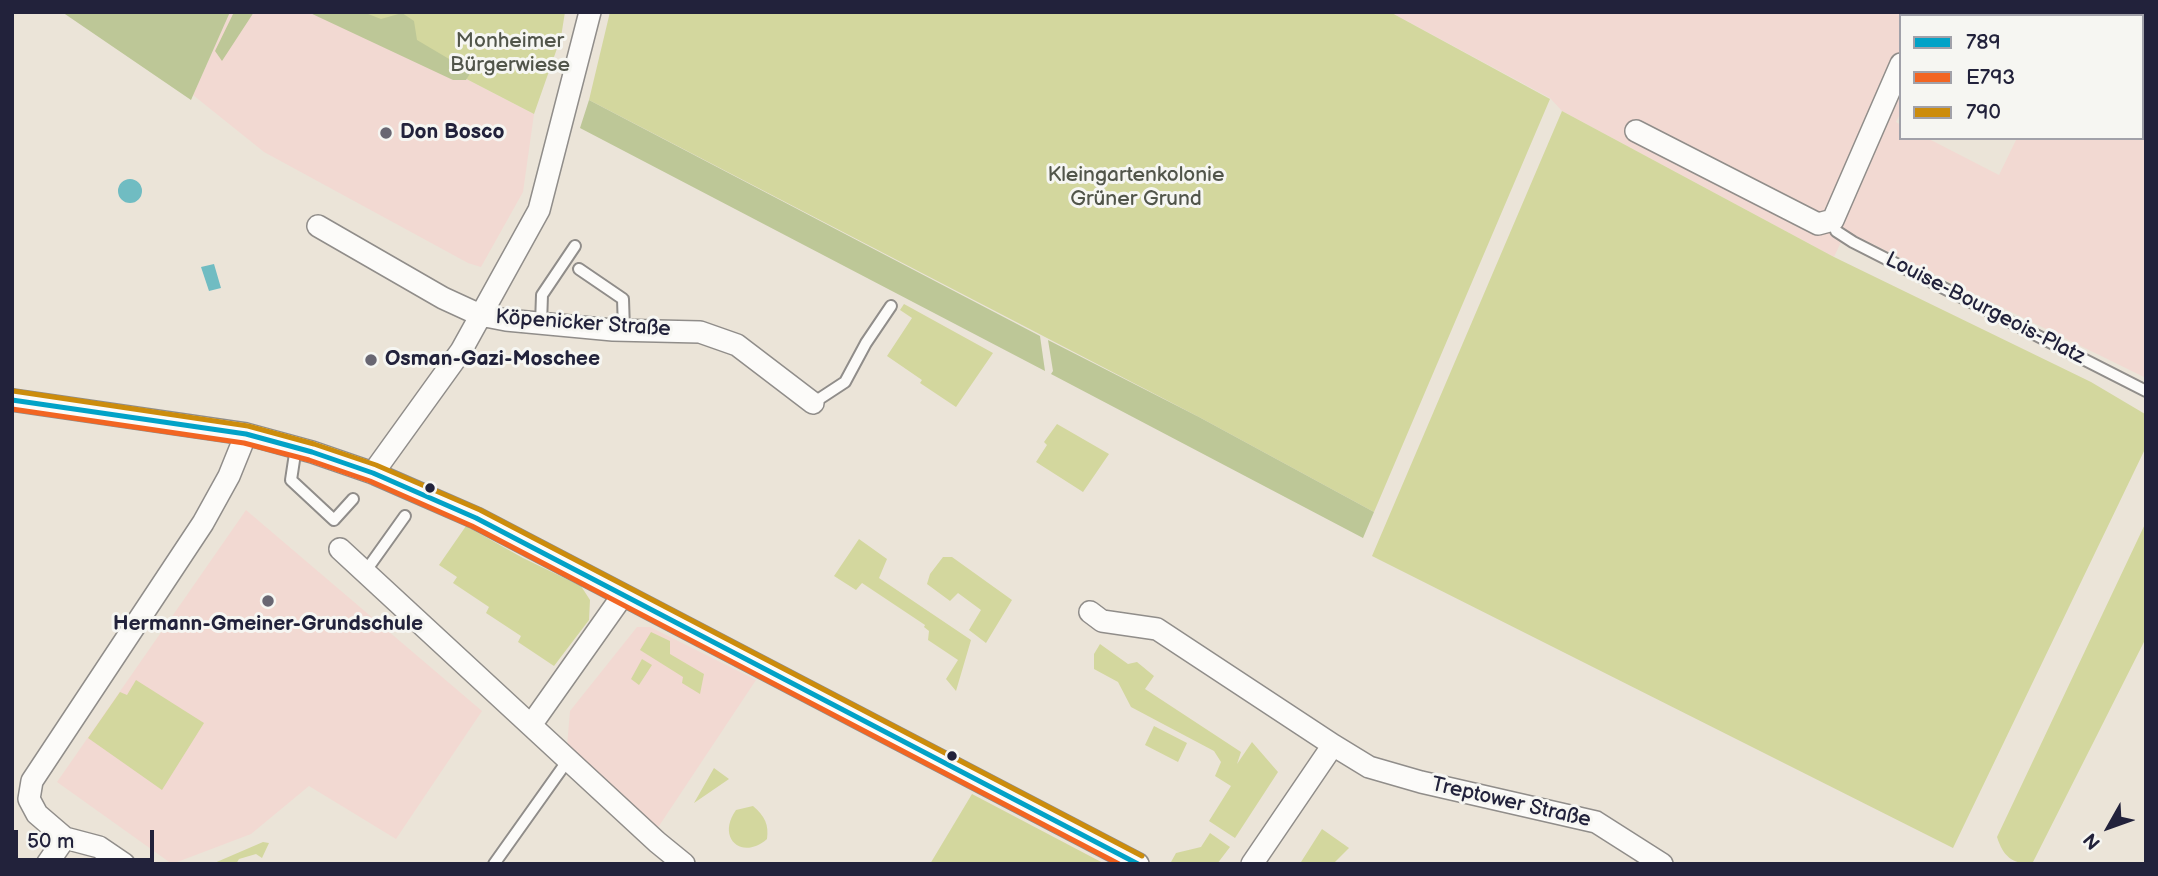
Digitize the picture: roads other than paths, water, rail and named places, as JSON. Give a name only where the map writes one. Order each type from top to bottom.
[{"type":"street","points":[[318,226],[443,298],[480,315],[539,210],[590,12]]},
{"type":"street","points":[[1636,131],[1818,225],[1833,220],[1899,69]]},
{"type":"street","name":"Köpenicker Straße","points":[[373,472],[461,351],[480,315],[541,324],[700,332],[737,345],[813,403]]},
{"type":"street","points":[[12,400],[246,434],[373,472],[476,518],[1138,864]]},
{"type":"street","points":[[124,864],[99,847],[65,838],[37,814],[29,799],[32,781],[203,523],[229,476],[246,434]]},
{"type":"street","points":[[340,549],[684,864]]},
{"type":"street","points":[[531,725],[623,595]]},
{"type":"street","name":"Treptower Straße","points":[[1090,612],[1102,621],[1157,629],[1369,767],[1421,782],[1596,822],[1662,864]]},
{"type":"street","points":[[1252,864],[1333,745]]},
{"type":"street","points":[[47,864],[65,838]]},
{"type":"lane","name":"Louise-Bourgeois-Platz","points":[[1833,220],[1836,231],[1853,242],[2146,391]]},
{"type":"lane","points":[[541,324],[542,296],[575,246]]},
{"type":"lane","points":[[579,269],[623,299],[624,330]]},
{"type":"lane","points":[[813,403],[845,382],[866,343],[891,306]]},
{"type":"lane","points":[[296,447],[291,480],[334,520],[354,499]]},
{"type":"lane","points":[[365,572],[405,516]]},
{"type":"lane","points":[[494,864],[568,760]]},
{"type":"water","points":[[130,179],[139,182],[142,191],[139,200],[130,203],[121,200],[118,191],[121,182]]},
{"type":"water","points":[[214,264],[221,288],[209,291],[201,267]]},
{"type":"place","name":"Don Bosco","points":[[386,133]]},
{"type":"place","name":"Osman-Gazi-Moschee","points":[[371,360]]},
{"type":"place","name":"Hermann-Gmeiner-Grundschule","points":[[268,601]]},
{"type":"park label","name":"Monheimer Bürgerwiese","points":[[510,54]]},
{"type":"park label","name":"Kleingartenkolonie Grüner Grund","points":[[1136,188]]}]
